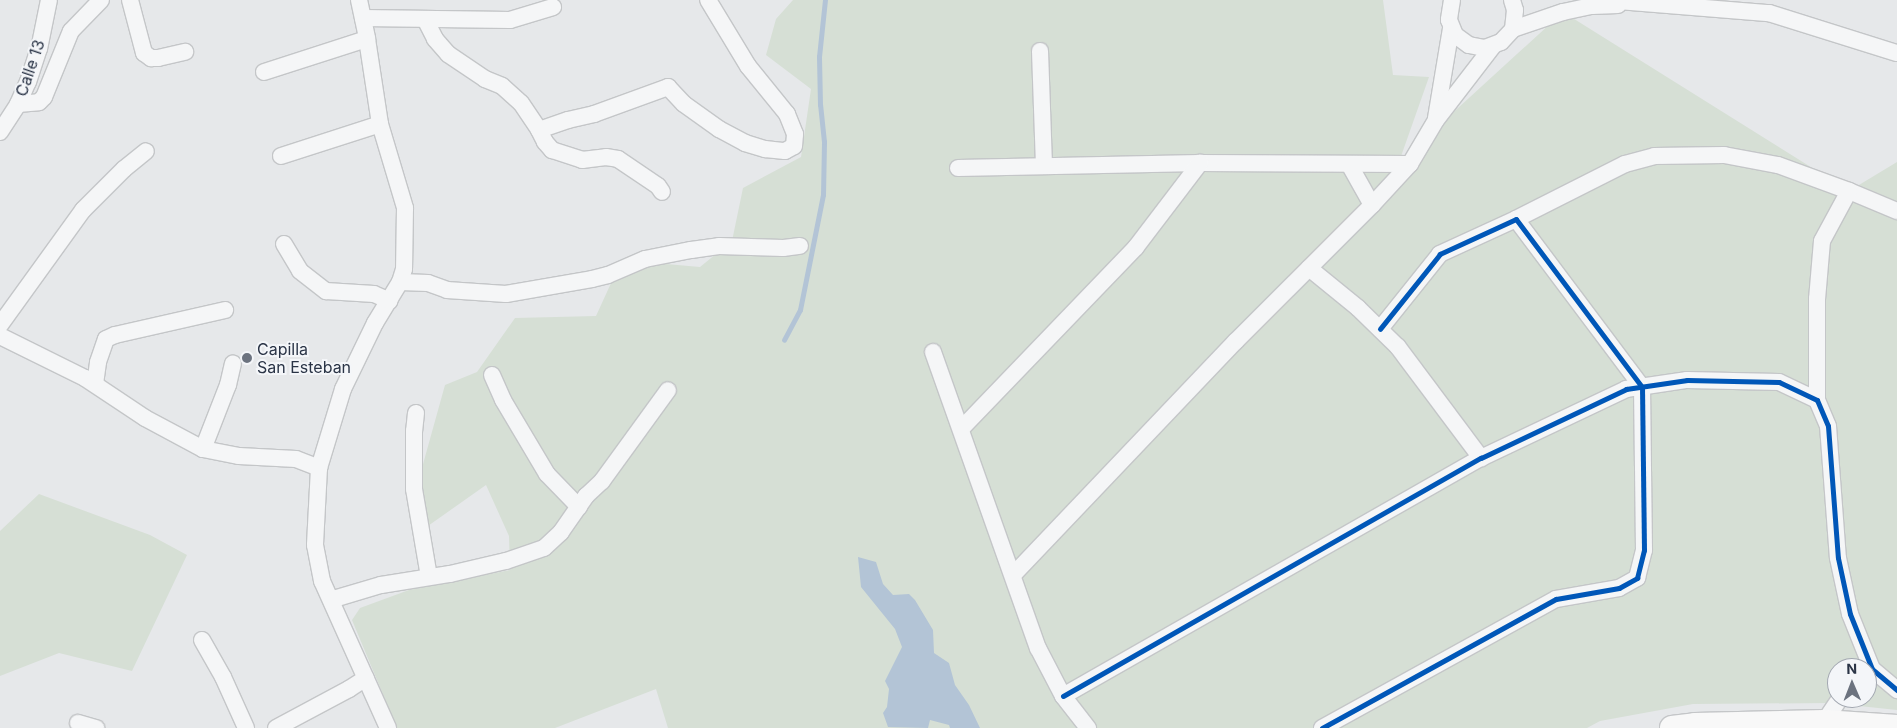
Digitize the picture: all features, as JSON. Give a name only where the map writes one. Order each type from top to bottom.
[{"type":"street","name":"Calle 13","points":[[0,132],[18,104],[39,49],[49,0]]},
{"type":"street","points":[[18,104],[39,102],[44,97],[71,31],[101,0]]},
{"type":"street","points":[[130,0],[144,53],[151,58],[158,58],[185,52]]},
{"type":"street","points":[[358,0],[367,39],[380,124],[405,208],[404,269],[400,282],[375,323],[343,390],[319,468],[315,545],[322,581],[388,728]]},
{"type":"street","points":[[539,130],[568,120],[594,114],[668,86],[684,104],[718,129],[745,143],[765,149],[785,151],[794,146],[795,134],[787,114],[748,66],[708,0]]},
{"type":"street","points":[[1451,28],[1461,41],[1468,45],[1485,48],[1493,46],[1501,42],[1513,28],[1516,10],[1512,0]]},
{"type":"street","points":[[1606,0],[1769,13],[1897,53]]},
{"type":"street","points":[[1436,120],[1451,28],[1449,20],[1451,1]]},
{"type":"street","points":[[1513,28],[1562,12],[1592,6],[1642,4]]},
{"type":"street","points":[[363,18],[510,20],[553,7]]},
{"type":"street","points":[[425,19],[435,39],[459,64],[502,86],[520,103],[552,150],[582,160],[606,157],[618,159],[658,186],[662,192]]},
{"type":"street","points":[[264,72],[367,39]]},
{"type":"street","points":[[1014,574],[1229,348],[1410,164],[1436,120],[1493,46]]},
{"type":"street","points":[[1040,51],[1044,166]]},
{"type":"street","points":[[281,156],[380,124]]},
{"type":"street","points":[[0,325],[83,210],[124,169],[146,151]]},
{"type":"street","points":[[1380,329],[1440,254],[1516,219],[1625,164],[1654,156],[1724,155],[1778,165],[1897,211]]},
{"type":"street","points":[[958,168],[1200,163],[1410,164]]},
{"type":"street","points":[[962,428],[1136,247],[1200,163]]},
{"type":"street","points":[[1349,164],[1372,204]]},
{"type":"street","points":[[1849,191],[1822,241],[1818,299],[1817,400],[1828,426],[1838,558],[1862,658]]},
{"type":"street","points":[[1322,728],[1556,599],[1619,588],[1637,578],[1644,550],[1642,387],[1516,219]]},
{"type":"street","points":[[284,244],[300,271],[326,291],[374,294],[390,301]]},
{"type":"street","points":[[400,282],[428,283],[447,290],[506,294],[600,277],[645,259],[719,246],[783,248],[800,246]]},
{"type":"street","points":[[1309,268],[1358,308],[1398,347],[1481,458]]},
{"type":"street","points":[[95,384],[98,362],[106,339],[123,333],[225,310]]},
{"type":"street","points":[[0,336],[95,384],[145,418],[203,448],[239,456],[296,459],[319,468]]},
{"type":"street","points":[[933,352],[1014,574],[1038,648],[1064,696],[1088,728]]},
{"type":"street","points":[[203,448],[228,385],[233,364]]},
{"type":"street","points":[[492,375],[503,400],[547,474],[579,507]]},
{"type":"street","points":[[1064,696],[1481,458],[1626,390],[1686,380],[1779,382],[1817,400]]},
{"type":"street","points":[[332,602],[337,598],[381,585],[506,561],[544,548],[561,532],[579,507],[602,481],[668,390]]},
{"type":"street","points":[[416,414],[414,431],[414,489],[429,577]]},
{"type":"street","points":[[202,640],[219,670],[246,728]]},
{"type":"street","points":[[1877,673],[1897,690]]},
{"type":"street","points":[[276,728],[366,678]]},
{"type":"street","points":[[1824,722],[1833,708]]},
{"type":"street","points":[[1672,728],[1695,725],[1824,722],[1897,726]]},
{"type":"street","points":[[78,723],[96,728]]},
{"type":"shaded area","points":[[793,0],[1383,0],[1393,75],[1429,77],[1399,162],[1563,12],[1849,191],[1897,162],[1897,710],[1877,708],[1877,658],[1827,658],[1827,703],[1693,704],[1600,721],[1587,728],[668,728],[656,689],[555,728],[397,728],[352,620],[360,608],[409,590],[510,570],[509,536],[486,485],[418,533],[415,493],[445,385],[477,372],[515,318],[596,316],[612,281],[632,261],[700,267],[732,241],[743,188],[801,157],[811,89],[766,55],[776,19]]},
{"type":"shaded area","points":[[39,494],[150,535],[187,555],[132,671],[59,653],[0,676],[0,531]]},
{"type":"water","points":[[858,557],[876,562],[883,584],[893,595],[909,594],[915,600],[933,630],[934,653],[949,663],[955,685],[969,705],[980,728],[950,728],[949,725],[930,720],[928,728],[888,727],[883,713],[887,707],[889,689],[885,681],[902,647],[895,629],[861,587]]},
{"type":"waterway","points":[[784,340],[800,310],[823,195],[824,142],[820,105],[819,57],[825,0]]},
{"type":"cycle path","points":[[1322,728],[1556,599],[1619,588],[1637,578],[1644,550],[1642,387],[1516,219],[1440,254],[1380,329]]},
{"type":"cycle path","points":[[1063,696],[1481,458],[1626,389],[1687,380],[1779,382],[1817,400],[1828,426],[1838,558],[1850,614],[1872,669],[1897,690]]},
{"type":"place","name":"Capilla San Esteban","points":[[247,358]]}]
